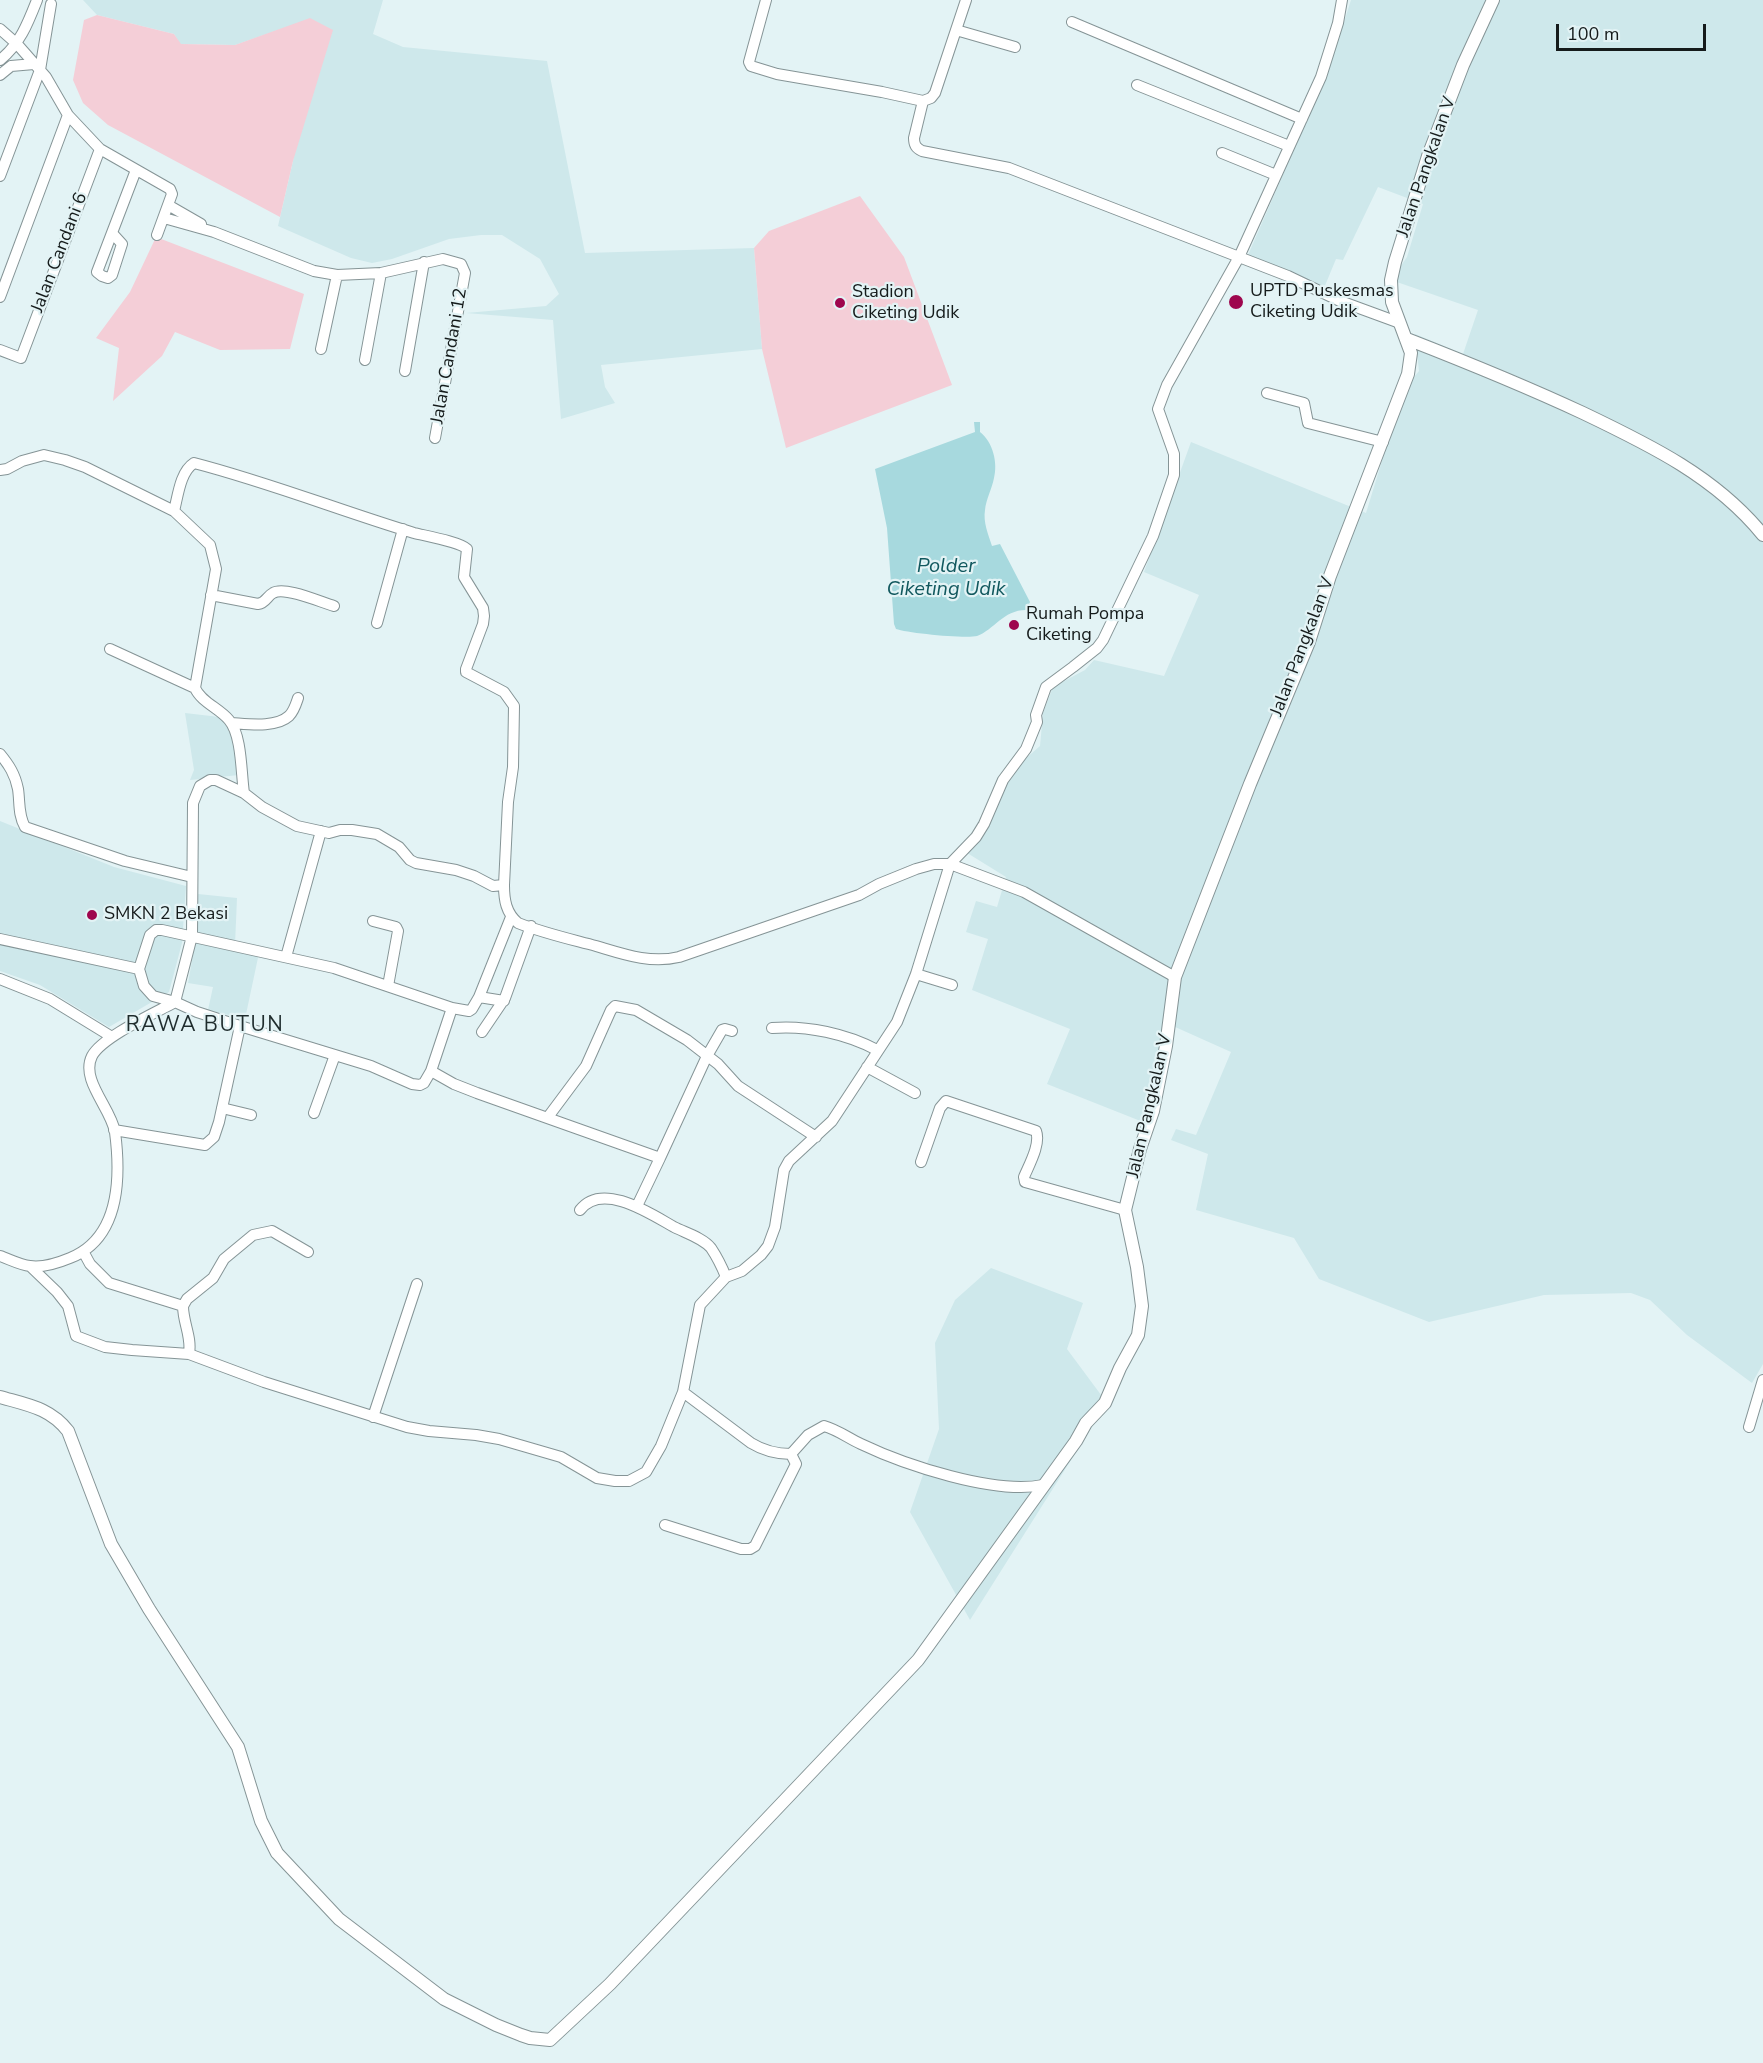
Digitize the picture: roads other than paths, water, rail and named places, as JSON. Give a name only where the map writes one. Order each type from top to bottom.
[{"type":"street","points":[[0,60],[26,30],[38,0]]},
{"type":"street","points":[[766,0],[749,62],[751,66],[777,74],[882,92],[923,102],[935,93],[966,0]]},
{"type":"street","points":[[30,1266],[68,1306],[76,1336],[105,1347],[189,1353],[255,1378],[373,1417],[429,1431],[499,1439],[561,1456],[597,1478],[630,1481],[646,1472],[662,1446],[683,1392],[700,1305],[726,1277],[742,1271],[761,1256],[768,1246],[775,1227],[784,1170],[789,1161],[832,1121],[897,1022],[916,974],[950,864],[976,837],[1003,780],[1026,749],[1037,722],[1036,715],[1046,687],[1097,648],[1119,608],[1153,536],[1174,475],[1174,454],[1159,414],[1159,403],[1239,257],[1302,119],[1321,77],[1338,23],[1342,0]]},
{"type":"street","name":"Jalan Pangkalan V","points":[[0,1396],[46,1411],[58,1419],[68,1431],[111,1544],[149,1609],[238,1747],[249,1775],[261,1821],[277,1853],[339,1919],[444,1999],[496,2025],[530,2038],[550,2040],[610,1984],[918,1660],[1076,1442],[1086,1423],[1105,1403],[1138,1335],[1142,1306],[1137,1266],[1125,1210],[1140,1149],[1153,1111],[1166,1046],[1175,977],[1250,784],[1309,642],[1330,576],[1408,374],[1411,353],[1392,302],[1390,280],[1428,156],[1463,65],[1492,0]]},
{"type":"street","points":[[0,176],[37,67],[51,4]]},
{"type":"street","points":[[1072,22],[1302,119]]},
{"type":"street","points":[[0,29],[46,77],[68,115],[100,149],[170,189],[170,199],[158,235]]},
{"type":"street","points":[[956,30],[1015,47]]},
{"type":"street","points":[[0,75],[11,66],[37,67]]},
{"type":"street","points":[[1137,85],[1289,146]]},
{"type":"street","points":[[923,102],[914,138],[914,144],[922,152],[1010,168],[1239,257],[1400,323]]},
{"type":"street","points":[[0,297],[68,115]]},
{"type":"street","name":"Jalan Candani 6","points":[[0,350],[21,358],[100,149]]},
{"type":"street","points":[[1222,153],[1276,175]]},
{"type":"street","points":[[112,233],[136,171]]},
{"type":"street","points":[[170,199],[214,232]]},
{"type":"street","points":[[164,218],[214,232],[314,272],[337,275],[381,273],[424,262],[405,371]]},
{"type":"street","name":"Jalan Candani 12","points":[[424,262],[443,259],[461,264],[465,273],[435,438]]},
{"type":"street","points":[[365,360],[381,273]]},
{"type":"street","points":[[321,349],[337,275]]},
{"type":"street","points":[[1407,339],[1542,393],[1665,454],[1722,492],[1763,536]]},
{"type":"street","points":[[1267,393],[1304,404],[1308,423],[1383,442]]},
{"type":"street","points":[[0,470],[44,455],[85,468],[174,511],[210,545],[216,568],[195,688],[197,694],[235,727],[244,793]]},
{"type":"street","points":[[174,511],[185,472],[194,463],[403,529],[463,545],[467,549],[464,577],[483,608],[483,624],[466,672],[504,692],[514,706],[513,766],[508,802],[504,900],[511,917],[518,923],[630,956],[666,960],[859,895],[916,869],[934,864],[950,864],[1024,892],[1175,977]]},
{"type":"street","points":[[377,623],[403,529]]},
{"type":"street","points":[[211,595],[258,604],[263,603],[273,592],[284,591],[334,606]]},
{"type":"street","points":[[110,649],[195,688]]},
{"type":"street","points":[[232,723],[255,726],[283,720],[292,713],[298,698]]},
{"type":"street","points":[[0,754],[12,768],[18,789],[20,817],[25,827],[125,861],[192,877]]},
{"type":"street","points":[[0,1256],[30,1266],[56,1264],[84,1253],[94,1244],[110,1219],[117,1188],[114,1130],[88,1075],[92,1056],[112,1037],[175,1002],[192,936],[193,803],[200,786],[210,780],[216,780],[244,793],[262,807],[297,826],[329,833],[352,830],[376,834],[399,847],[410,860],[416,863],[456,870],[493,886],[504,885]]},
{"type":"street","points":[[285,957],[321,831]]},
{"type":"street","points":[[452,1008],[430,1071],[424,1083],[420,1085],[412,1084],[371,1066],[197,1012],[175,1002],[156,998],[147,990],[139,969],[152,931],[162,930],[334,968],[452,1008],[469,1011],[479,997],[511,917]]},
{"type":"street","points":[[374,921],[396,927],[398,931],[388,986]]},
{"type":"street","points":[[482,1032],[504,1001],[531,926]]},
{"type":"street","points":[[0,939],[139,969]]},
{"type":"street","points":[[916,974],[952,986]]},
{"type":"street","points":[[0,979],[50,999],[112,1037]]},
{"type":"street","points":[[479,997],[504,1001]]},
{"type":"street","points":[[548,1117],[586,1066],[615,1006],[636,1010],[687,1040],[718,1064],[738,1086],[816,1137]]},
{"type":"street","points":[[114,1130],[204,1144],[214,1137],[240,1026]]},
{"type":"street","points":[[772,1028],[786,1027],[820,1031],[877,1050]]},
{"type":"street","points":[[637,1206],[707,1056],[722,1030],[732,1031]]},
{"type":"street","points":[[314,1113],[335,1055]]},
{"type":"street","points":[[867,1067],[915,1093]]},
{"type":"street","points":[[430,1071],[477,1093],[660,1158]]},
{"type":"street","points":[[921,1162],[940,1108],[946,1101],[1036,1131],[1038,1136],[1024,1177],[1025,1182],[1125,1210]]},
{"type":"street","points":[[222,1108],[251,1115]]},
{"type":"street","points":[[580,1210],[592,1200],[604,1199],[637,1206],[710,1247],[726,1277]]},
{"type":"street","points":[[189,1353],[190,1344],[183,1306],[213,1278],[224,1259],[252,1235],[272,1231],[308,1252]]},
{"type":"street","points":[[84,1253],[90,1264],[109,1283],[183,1306]]},
{"type":"street","points":[[373,1417],[417,1284]]},
{"type":"street","points":[[1749,1427],[1762,1385]]},
{"type":"street","points":[[683,1392],[761,1449],[778,1454],[791,1454],[808,1435],[824,1426],[835,1429],[860,1444],[933,1472],[1019,1488],[1043,1485]]},
{"type":"street","points":[[665,1525],[741,1549],[750,1549],[755,1546],[796,1464],[791,1454]]},
{"type":"water","name":"Polder Ciketing Udik","points":[[974,422],[980,422],[980,432],[988,441],[995,459],[994,478],[985,510],[992,546],[1000,544],[1030,602],[1026,610],[1011,613],[977,636],[936,635],[896,629],[887,528],[875,469],[975,432]]},
{"type":"place","name":"UPTD Puskesmas Ciketing Udik","points":[[1236,302]]},
{"type":"place","name":"Stadion Ciketing Udik","points":[[840,303]]},
{"type":"place","name":"Rumah Pompa Ciketing","points":[[1014,625]]},
{"type":"place","name":"SMKN 2 Bekasi","points":[[92,915]]},
{"type":"district","name":"RAWA BUTUN","points":[[205,1026]]}]
